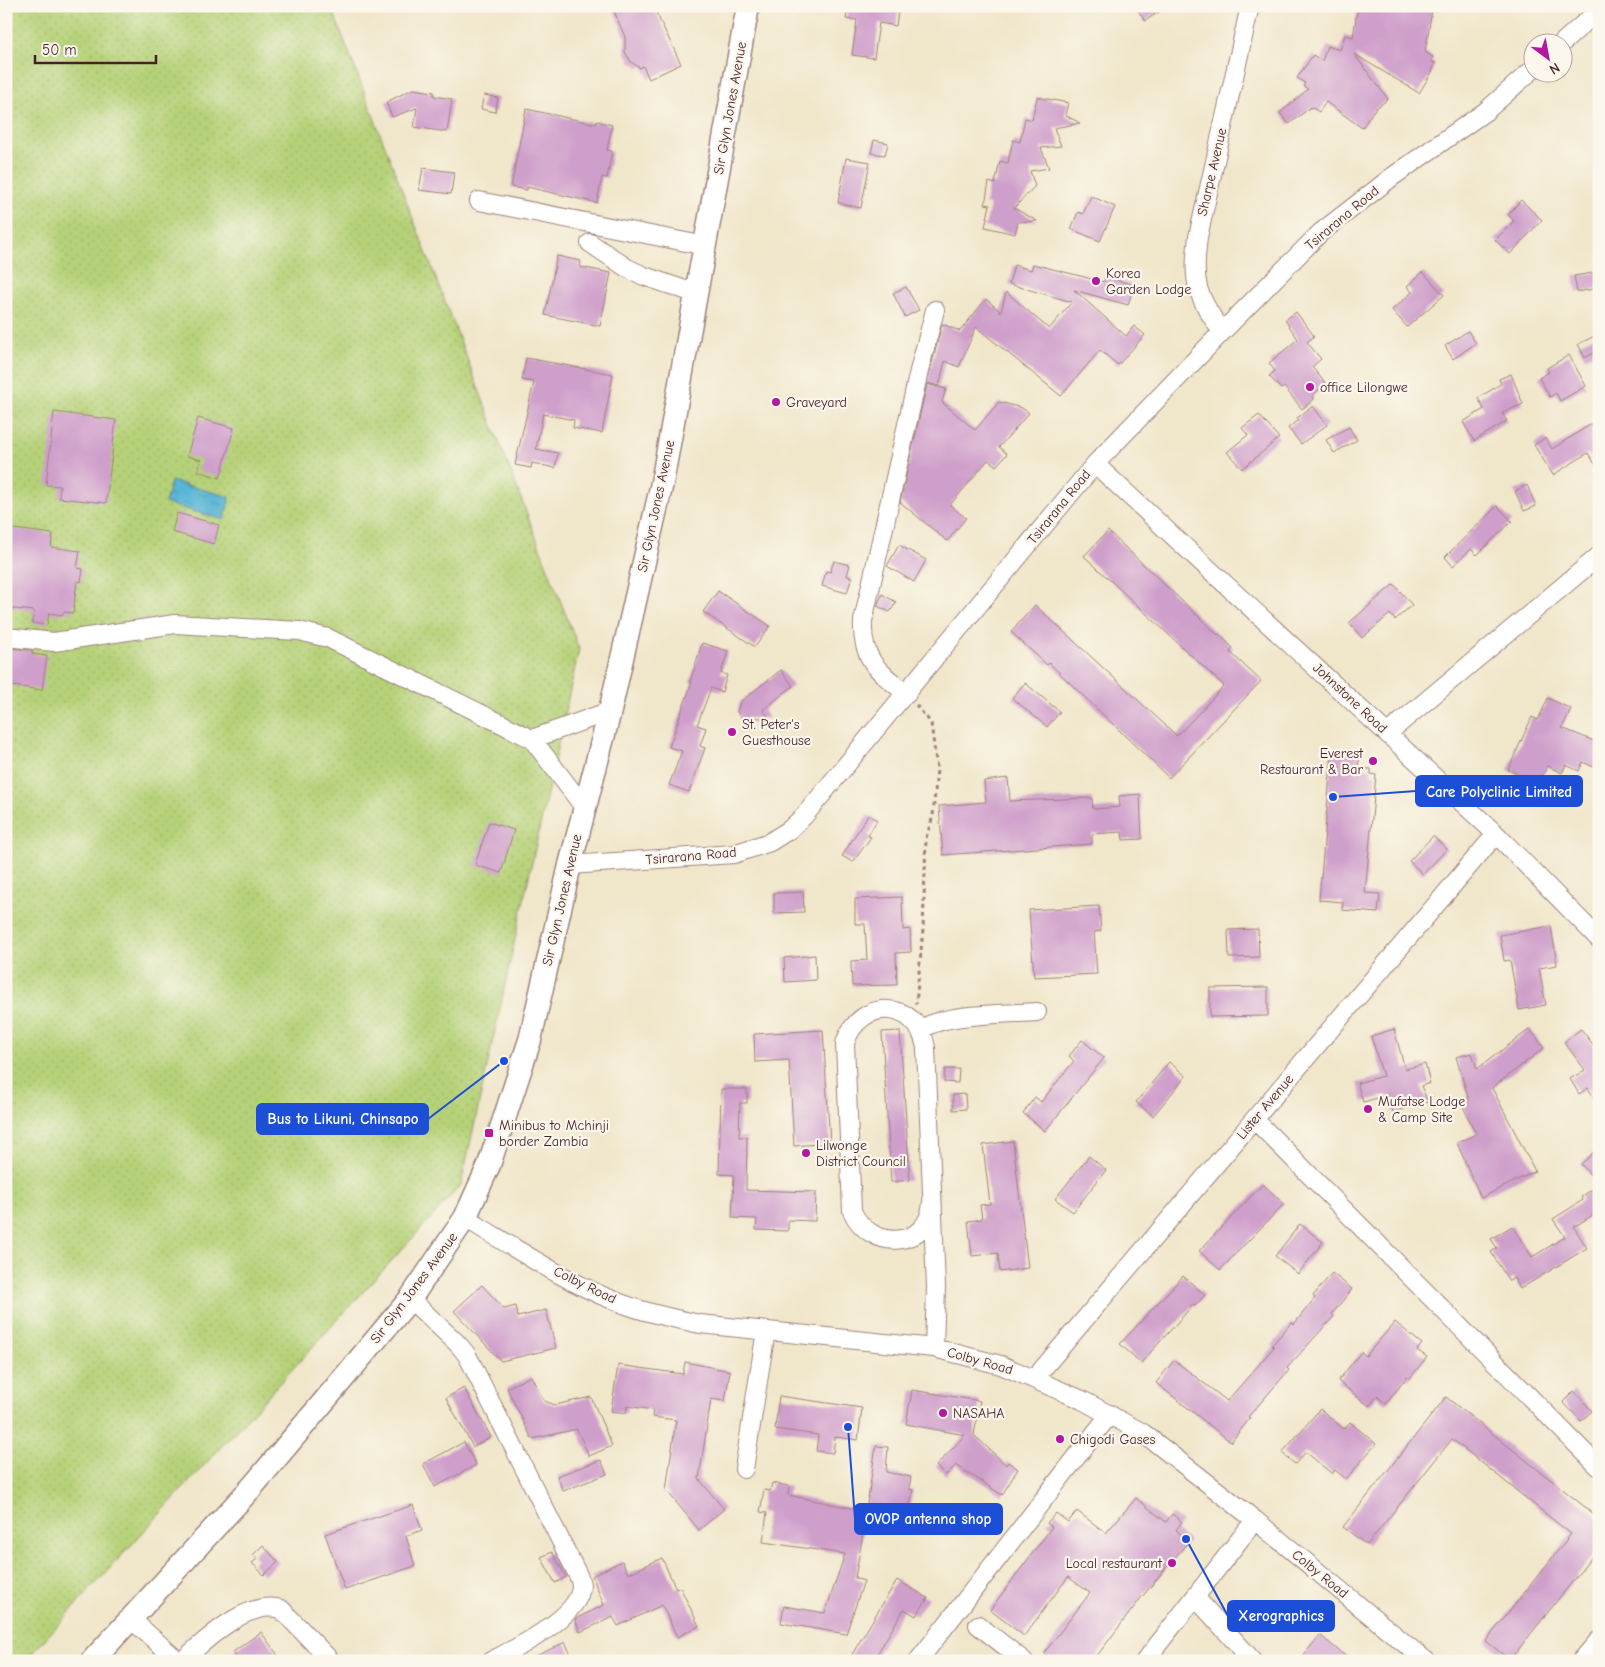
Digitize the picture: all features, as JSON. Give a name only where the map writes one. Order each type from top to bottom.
[{"type":"main road","name":"Sir Glyn Jones Avenue","points":[[92,1661],[252,1487],[410,1298],[465,1218],[490,1164],[530,1040],[584,807],[610,711],[662,483],[748,6]]},
{"type":"street","name":"Sharpe Avenue","points":[[1222,332],[1204,305],[1198,291],[1194,263],[1198,237],[1250,6]]},
{"type":"street","points":[[1572,33],[1599,10]]},
{"type":"street","name":"Tsirarana Road","points":[[570,865],[734,854],[770,842],[789,830],[804,816],[907,694],[1095,464],[1222,332],[1320,233],[1392,177],[1460,131],[1522,78]]},
{"type":"street","points":[[479,201],[706,246]]},
{"type":"street","points":[[590,243],[627,268],[644,276],[697,294]]},
{"type":"street","points":[[907,694],[880,672],[871,661],[865,649],[863,621],[918,371],[935,310]]},
{"type":"street","name":"Johnstone Road","points":[[1095,464],[1496,834],[1599,939]]},
{"type":"street","points":[[1388,734],[1599,556]]},
{"type":"street","points":[[6,637],[54,642],[175,624],[299,631],[328,638],[532,739],[584,807]]},
{"type":"street","points":[[532,739],[610,711]]},
{"type":"street","name":"Lister Avenue","points":[[1034,1379],[1496,834]]},
{"type":"street","points":[[932,1202],[928,1216],[916,1232],[903,1238],[888,1240],[878,1238],[862,1228],[852,1211],[844,1053],[848,1034],[860,1018],[878,1010],[898,1012],[918,1026],[926,1048],[936,1287],[934,1348]]},
{"type":"street","points":[[918,1026],[942,1019],[1037,1012]]},
{"type":"street","points":[[1255,1120],[1599,1467]]},
{"type":"street","name":"Colby Road","points":[[465,1218],[561,1274],[615,1300],[667,1318],[700,1324],[934,1348],[1001,1365],[1110,1414],[1143,1433],[1254,1520],[1426,1661]]},
{"type":"street","points":[[410,1298],[458,1344],[467,1356],[574,1566],[581,1586],[577,1597],[562,1617],[552,1626],[522,1645],[491,1661]]},
{"type":"street","points":[[744,1469],[766,1331]]},
{"type":"street","points":[[918,1661],[1110,1414]]},
{"type":"street","points":[[1153,1658],[1195,1597],[1254,1520]]},
{"type":"street","points":[[1195,1597],[1253,1661]]},
{"type":"street","points":[[131,1619],[177,1660],[184,1659],[232,1621],[260,1608],[271,1606],[281,1609],[331,1661]]},
{"type":"street","points":[[978,1625],[1024,1661]]},
{"type":"street","points":[[1581,1661],[1599,1640]]},
{"type":"path","points":[[907,694],[931,724],[937,769],[933,816],[926,838],[918,1026]]},
{"type":"green space","points":[[6,6],[331,6],[579,649],[461,1185],[25,1661],[6,1661]]},
{"type":"water","points":[[171,481],[230,497],[224,520],[165,503]]},
{"type":"building","points":[[624,6],[653,6],[681,64],[649,79],[643,66],[640,68],[631,62],[625,52],[625,37],[614,11]]},
{"type":"building","points":[[848,6],[898,12],[896,26],[879,23],[874,58],[852,55],[857,20],[846,19]]},
{"type":"building","points":[[1135,6],[1168,6],[1145,21]]},
{"type":"building","points":[[1358,6],[1409,6],[1432,10],[1425,52],[1433,57],[1431,61],[1435,63],[1432,72],[1419,93],[1354,54],[1388,99],[1374,110],[1362,128],[1326,102],[1319,112],[1311,107],[1289,124],[1280,113],[1308,89],[1303,86],[1305,83],[1297,78],[1313,55],[1322,61],[1327,46],[1340,50],[1345,35],[1353,37]]},
{"type":"building","points":[[413,89],[434,92],[434,96],[452,99],[447,132],[414,127],[417,108],[392,117],[386,102]]},
{"type":"building","points":[[484,95],[498,98],[495,112],[481,109]]},
{"type":"building","points":[[1037,97],[1068,103],[1065,115],[1080,123],[1054,128],[1061,146],[1041,148],[1049,168],[1030,171],[1035,186],[1014,208],[1037,221],[1018,222],[1015,234],[985,227],[990,205],[985,204],[989,182],[995,184],[1000,161],[1008,163],[1013,140],[1020,142],[1025,118],[1032,120]]},
{"type":"building","points":[[526,109],[596,124],[597,121],[612,125],[607,150],[612,151],[607,178],[602,177],[597,203],[527,187],[527,190],[511,187]]},
{"type":"building","points":[[874,140],[888,143],[885,155],[871,153]]},
{"type":"building","points":[[846,158],[870,162],[861,208],[838,203]]},
{"type":"building","points":[[423,168],[454,172],[451,194],[419,190]]},
{"type":"building","points":[[1091,196],[1115,207],[1100,241],[1071,229],[1078,212],[1083,214]]},
{"type":"building","points":[[1521,200],[1542,220],[1510,254],[1495,240],[1514,221],[1508,215]]},
{"type":"building","points":[[557,256],[581,261],[580,267],[611,273],[600,326],[545,315]]},
{"type":"building","points":[[1033,264],[1104,282],[1105,277],[1134,285],[1128,305],[1074,290],[1126,336],[1134,326],[1145,335],[1118,365],[1100,350],[1061,396],[976,327],[959,367],[945,361],[939,386],[927,383],[942,324],[960,331],[986,299],[1001,312],[1006,292],[1049,329],[1072,302],[1009,284],[1014,265],[1031,270]]},
{"type":"building","points":[[1423,272],[1444,295],[1407,327],[1392,310],[1412,292],[1407,286]]},
{"type":"building","points":[[1599,272],[1599,288],[1577,292],[1574,276]]},
{"type":"building","points":[[906,287],[919,310],[905,317],[893,293]]},
{"type":"building","points":[[1296,312],[1314,336],[1307,342],[1321,359],[1312,367],[1326,384],[1312,396],[1314,399],[1302,409],[1284,387],[1281,389],[1269,376],[1275,371],[1269,363],[1298,339],[1285,320]]},
{"type":"building","points":[[1468,331],[1476,343],[1453,359],[1445,346]]},
{"type":"building","points":[[1599,334],[1599,350],[1585,358],[1578,344]]},
{"type":"building","points":[[1569,355],[1586,386],[1560,401],[1556,393],[1550,397],[1539,378],[1549,372],[1547,368]]},
{"type":"building","points":[[526,358],[613,374],[602,433],[573,428],[574,420],[543,414],[536,449],[558,453],[555,468],[532,463],[531,468],[515,465],[534,382],[522,380]]},
{"type":"building","points":[[1511,374],[1523,404],[1502,413],[1507,421],[1474,441],[1463,422],[1484,409],[1478,398],[1501,384],[1499,379]]},
{"type":"building","points":[[927,384],[946,389],[942,402],[975,430],[999,402],[1022,408],[1029,413],[999,447],[1007,454],[996,466],[988,460],[950,505],[966,518],[947,541],[900,502]]},
{"type":"building","points":[[1313,406],[1327,425],[1301,444],[1288,428],[1299,420],[1297,418]]},
{"type":"building","points":[[54,412],[116,420],[106,503],[59,498],[60,486],[46,485]]},
{"type":"building","points":[[1259,415],[1279,438],[1242,469],[1227,452],[1248,435],[1242,428]]},
{"type":"building","points":[[198,418],[234,428],[220,478],[198,471],[201,460],[187,456]]},
{"type":"building","points":[[1593,423],[1599,433],[1599,470],[1588,453],[1553,475],[1534,445],[1545,438],[1552,449]]},
{"type":"building","points":[[1349,427],[1357,440],[1334,453],[1326,440]]},
{"type":"building","points":[[1527,485],[1536,506],[1524,511],[1515,491]]},
{"type":"building","points":[[1497,506],[1512,521],[1477,555],[1471,549],[1453,566],[1445,557]]},
{"type":"building","points":[[177,513],[219,525],[214,544],[172,532]]},
{"type":"building","points":[[6,528],[53,534],[51,547],[80,551],[77,568],[83,569],[81,582],[77,581],[73,613],[63,612],[63,615],[49,613],[47,625],[32,623],[34,611],[6,608]]},
{"type":"building","points":[[1108,531],[1219,634],[1233,648],[1230,652],[1261,681],[1169,778],[1049,663],[1047,665],[1011,632],[1035,605],[1177,736],[1224,686],[1084,556]]},
{"type":"building","points":[[899,545],[926,560],[914,582],[887,566]]},
{"type":"building","points":[[834,561],[850,565],[847,576],[852,577],[847,593],[822,586],[826,571],[830,572]]},
{"type":"building","points":[[1394,584],[1412,605],[1395,620],[1390,614],[1362,638],[1349,623]]},
{"type":"building","points":[[718,591],[770,626],[755,647],[703,612]]},
{"type":"building","points":[[882,594],[896,602],[890,612],[877,606]]},
{"type":"building","points":[[702,643],[728,651],[721,673],[727,675],[722,692],[711,688],[697,725],[706,728],[700,746],[705,748],[689,792],[669,785],[682,751],[669,747],[692,682],[690,682]]},
{"type":"building","points":[[6,648],[32,650],[32,654],[47,656],[42,690],[6,685]]},
{"type":"building","points":[[781,670],[793,686],[763,710],[769,718],[742,718],[737,712],[740,702]]},
{"type":"building","points":[[1025,683],[1060,712],[1047,727],[1012,698]]},
{"type":"building","points":[[1548,698],[1571,709],[1562,728],[1599,743],[1599,770],[1583,762],[1579,771],[1566,765],[1562,773],[1547,766],[1539,783],[1508,770],[1532,717],[1538,720]]},
{"type":"building","points":[[1332,752],[1360,754],[1358,768],[1371,769],[1371,774],[1376,775],[1365,893],[1380,894],[1378,913],[1342,910],[1343,902],[1319,900]]},
{"type":"building","points":[[1008,778],[1010,801],[1092,798],[1093,809],[1120,807],[1119,796],[1140,794],[1142,839],[1123,840],[1122,832],[1092,834],[1092,844],[943,855],[939,806],[986,802],[984,781]]},
{"type":"building","points":[[868,815],[877,820],[868,836],[871,837],[853,862],[842,856]]},
{"type":"building","points":[[489,822],[514,830],[501,873],[475,865]]},
{"type":"building","points":[[1433,836],[1447,849],[1423,874],[1409,861]]},
{"type":"building","points":[[803,892],[804,912],[774,913],[774,893]]},
{"type":"building","points":[[902,897],[903,930],[910,929],[911,952],[896,953],[897,985],[852,986],[851,961],[867,960],[865,924],[855,924],[855,899]]},
{"type":"building","points":[[1099,906],[1101,931],[1094,932],[1097,974],[1034,977],[1029,910]]},
{"type":"building","points":[[1551,926],[1557,965],[1539,968],[1546,1005],[1519,1010],[1510,960],[1504,961],[1500,935]]},
{"type":"building","points":[[1258,929],[1259,957],[1229,958],[1228,930]]},
{"type":"building","points":[[815,955],[816,980],[785,982],[784,958]]},
{"type":"building","points":[[1268,987],[1268,1016],[1210,1017],[1210,988]]},
{"type":"building","points":[[1394,1029],[1405,1069],[1425,1064],[1430,1083],[1421,1086],[1428,1102],[1393,1112],[1388,1095],[1363,1102],[1357,1083],[1383,1076],[1371,1036]]},
{"type":"building","points":[[1530,1029],[1544,1048],[1492,1088],[1535,1171],[1481,1198],[1457,1143],[1476,1134],[1462,1104],[1469,1100],[1456,1057],[1472,1053],[1477,1069]]},
{"type":"building","points":[[1581,1029],[1599,1052],[1599,1106],[1588,1088],[1579,1094],[1570,1079],[1585,1070],[1564,1042]]},
{"type":"building","points":[[823,1030],[830,1143],[794,1146],[789,1060],[755,1062],[754,1034]]},
{"type":"building","points":[[900,1031],[910,1180],[891,1182],[882,1032]]},
{"type":"building","points":[[1082,1040],[1104,1058],[1045,1131],[1023,1113],[1035,1097],[1041,1102],[1074,1061],[1069,1056]]},
{"type":"building","points":[[1169,1062],[1186,1076],[1153,1116],[1136,1102]]},
{"type":"building","points":[[945,1069],[959,1069],[958,1083],[944,1082]]},
{"type":"building","points":[[721,1089],[747,1089],[747,1103],[740,1103],[739,1137],[747,1137],[746,1190],[816,1192],[815,1221],[788,1220],[788,1231],[756,1230],[757,1219],[732,1218],[734,1175],[719,1174]]},
{"type":"building","points":[[965,1094],[966,1109],[953,1110],[953,1095]]},
{"type":"building","points":[[1013,1141],[1028,1268],[1000,1272],[998,1253],[972,1256],[968,1221],[982,1219],[980,1205],[990,1204],[983,1145]]},
{"type":"building","points":[[1599,1148],[1599,1185],[1581,1164]]},
{"type":"building","points":[[1089,1156],[1106,1170],[1073,1212],[1055,1199]]},
{"type":"building","points":[[1263,1184],[1284,1204],[1220,1270],[1199,1251]]},
{"type":"building","points":[[1599,1185],[1599,1211],[1574,1227],[1587,1248],[1520,1289],[1514,1278],[1509,1281],[1491,1252],[1497,1248],[1491,1239],[1512,1226],[1532,1257],[1565,1237],[1553,1219],[1583,1200],[1581,1197]]},
{"type":"building","points":[[1300,1224],[1323,1242],[1298,1274],[1275,1256]]},
{"type":"building","points":[[1332,1273],[1352,1289],[1332,1314],[1334,1316],[1287,1368],[1289,1370],[1248,1417],[1250,1418],[1231,1442],[1156,1383],[1174,1360],[1227,1401],[1274,1347],[1272,1345],[1292,1322],[1294,1324]]},
{"type":"building","points":[[1183,1276],[1205,1295],[1195,1306],[1193,1305],[1141,1363],[1120,1344]]},
{"type":"building","points":[[482,1285],[504,1309],[516,1306],[518,1317],[546,1310],[556,1348],[501,1361],[454,1311]]},
{"type":"building","points":[[1395,1322],[1422,1344],[1417,1350],[1427,1357],[1409,1379],[1407,1377],[1386,1404],[1377,1396],[1369,1406],[1338,1381],[1361,1352],[1366,1356]]},
{"type":"building","points":[[685,1362],[730,1371],[725,1401],[711,1399],[699,1479],[724,1509],[699,1530],[666,1490],[676,1420],[652,1417],[653,1410],[627,1406],[626,1413],[611,1411],[618,1365],[683,1374]]},
{"type":"building","points":[[531,1376],[544,1401],[555,1405],[591,1397],[612,1446],[589,1456],[577,1429],[532,1439],[507,1388]]},
{"type":"building","points":[[464,1388],[491,1437],[473,1447],[446,1398]]},
{"type":"building","points":[[912,1390],[980,1401],[974,1435],[1006,1465],[1008,1462],[1018,1469],[1002,1495],[956,1465],[946,1475],[936,1466],[965,1435],[906,1424]]},
{"type":"building","points":[[1574,1391],[1592,1411],[1581,1421],[1563,1402]]},
{"type":"building","points":[[779,1396],[862,1408],[858,1440],[835,1437],[833,1453],[816,1451],[818,1435],[775,1429]]},
{"type":"building","points":[[1446,1397],[1599,1518],[1599,1548],[1510,1660],[1486,1641],[1571,1534],[1452,1439],[1367,1545],[1343,1527]]},
{"type":"building","points":[[1320,1409],[1344,1429],[1350,1422],[1376,1444],[1346,1479],[1335,1470],[1332,1474],[1306,1452],[1295,1464],[1282,1453]]},
{"type":"building","points":[[464,1442],[476,1465],[435,1487],[423,1464]]},
{"type":"building","points":[[876,1446],[888,1447],[886,1472],[911,1477],[909,1489],[913,1490],[907,1520],[897,1518],[896,1525],[878,1521],[877,1530],[864,1528],[855,1578],[864,1581],[846,1634],[781,1623],[784,1606],[825,1613],[845,1554],[763,1542],[767,1513],[760,1512],[764,1490],[770,1491],[772,1483],[789,1486],[788,1495],[866,1511]]},
{"type":"building","points":[[601,1460],[607,1474],[563,1491],[557,1476]]},
{"type":"building","points":[[1136,1498],[1166,1522],[1172,1514],[1182,1522],[1176,1530],[1189,1541],[1141,1598],[1093,1661],[1054,1661],[1044,1653],[1090,1593],[1068,1577],[1024,1636],[990,1610],[1052,1527],[1047,1523],[1056,1513],[1068,1522],[1077,1511],[1106,1533]]},
{"type":"building","points":[[413,1505],[422,1530],[406,1536],[415,1566],[345,1590],[325,1534]]},
{"type":"building","points":[[263,1545],[278,1562],[264,1575],[252,1563],[257,1559],[253,1555]]},
{"type":"building","points":[[552,1552],[566,1577],[555,1583],[541,1557]]},
{"type":"building","points":[[662,1558],[676,1589],[680,1587],[699,1626],[677,1637],[662,1605],[618,1626],[613,1617],[580,1632],[575,1619],[604,1605],[592,1576],[622,1561],[628,1574]]},
{"type":"building","points":[[897,1580],[928,1598],[916,1616],[904,1609],[873,1661],[848,1661]]},
{"type":"building","points":[[261,1632],[282,1661],[239,1661],[233,1652]]},
{"type":"building","points":[[1320,1635],[1351,1661],[1299,1661]]},
{"type":"building","points":[[565,1642],[572,1657],[564,1661],[526,1661]]},
{"type":"place","name":"Korea Garden Lodge","points":[[1096,281]]},
{"type":"place","name":"office Lilongwe","points":[[1310,387]]},
{"type":"place","name":"Graveyard","points":[[776,402]]},
{"type":"place","name":"St. Peter's Guesthouse","points":[[732,732]]},
{"type":"place","name":"Everest Restaurant & Bar","points":[[1373,761]]},
{"type":"place","name":"Care Polyclinic Limited","points":[[1333,797]]},
{"type":"place","name":"Bus to Likuni, Chinsapo","points":[[504,1061]]},
{"type":"place","name":"Mufatse Lodge & Camp Site","points":[[1368,1109]]},
{"type":"place","name":"Minibus to Mchinji border Zambia","points":[[489,1133]]},
{"type":"place","name":"Lilwonge District Council","points":[[806,1153]]},
{"type":"place","name":"NASAHA","points":[[943,1413]]},
{"type":"place","name":"OVOP antenna shop","points":[[848,1427]]},
{"type":"place","name":"Chigodi Gases","points":[[1060,1439]]},
{"type":"place","name":"Xerographics","points":[[1186,1539]]},
{"type":"place","name":"Local restaurant","points":[[1172,1563]]}]
